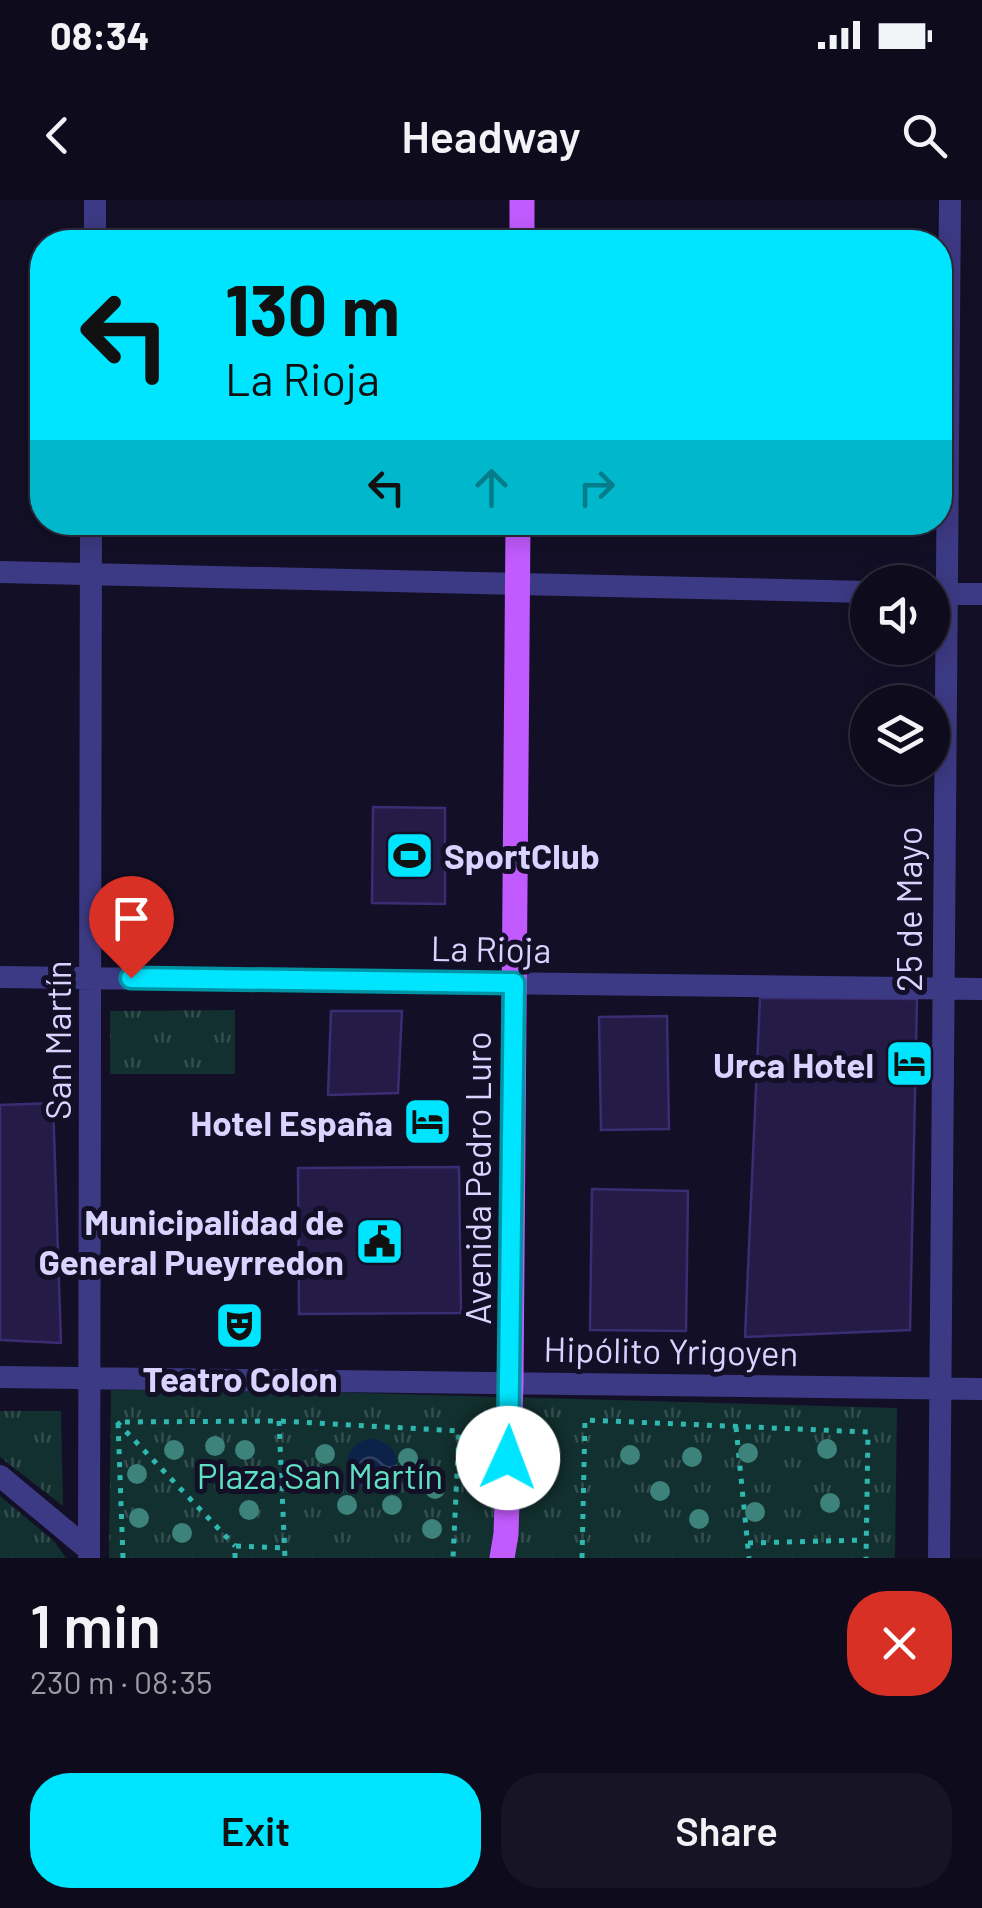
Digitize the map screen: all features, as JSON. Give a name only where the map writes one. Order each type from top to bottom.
[{"type":"main road","points":[[522,200],[522,230]]},
{"type":"main road","name":"Avenida Pedro Luro","points":[[506,1550],[518,535]]},
{"type":"street","points":[[94,230],[95,200]]},
{"type":"street","name":"25 de Mayo","points":[[949,230],[950,200]]},
{"type":"street","name":"San Martín","points":[[89,1554],[92,535]]},
{"type":"street","name":"25 de Mayo","points":[[940,565],[941,535]]},
{"type":"street","points":[[0,572],[850,592]]},
{"type":"street","points":[[950,594],[982,594]]},
{"type":"street","name":"25 de Mayo","points":[[939,1558],[940,665]]},
{"type":"street","name":"La Rioja","points":[[0,977],[982,988]]},
{"type":"street","name":"Hipólito Yrigoyen","points":[[0,1378],[982,1389]]},
{"type":"street","points":[[0,1476],[89,1554]]},
{"type":"path","points":[[582,1558],[586,1420],[868,1432],[866,1558]]},
{"type":"path","points":[[90,1421],[279,1421],[459,1431],[452,1558]]},
{"type":"path","points":[[279,1421],[285,1558]]},
{"type":"path","points":[[118,1422],[235,1546],[235,1558]]},
{"type":"path","points":[[118,1422],[123,1558]]},
{"type":"path","points":[[736,1426],[750,1558]]},
{"type":"path","points":[[748,1543],[866,1540]]},
{"type":"path","points":[[235,1546],[285,1548]]},
{"type":"green space","points":[[235,1010],[235,1074],[110,1074],[110,1011]]},
{"type":"green space","name":"Plaza San Martín","points":[[111,1390],[256,1390],[897,1408],[895,1558],[109,1558]]},
{"type":"green space","points":[[0,1411],[61,1411],[63,1506],[0,1457]]},
{"type":"green space","points":[[0,1496],[54,1541],[66,1558],[0,1558]]},
{"type":"water","points":[[372,1439],[390,1446],[397,1464],[390,1482],[372,1489],[354,1482],[347,1464],[354,1446]]},
{"type":"building","name":"SportClub","points":[[373,807],[445,808],[445,904],[372,903]]},
{"type":"building","points":[[760,998],[917,999],[910,1330],[745,1337]]},
{"type":"building","points":[[331,1011],[402,1011],[398,1093],[328,1095]]},
{"type":"building","points":[[667,1016],[669,1129],[601,1130],[599,1017]]},
{"type":"building","points":[[53,1103],[61,1343],[0,1340],[0,1105]]},
{"type":"building","name":"Municipalidad de General Pueyrredon","points":[[459,1167],[461,1313],[299,1314],[298,1168]]},
{"type":"building","points":[[592,1189],[688,1191],[686,1331],[590,1330]]},
{"type":"place","name":"SportClub","points":[[409,855]]},
{"type":"place","name":"Urca Hotel","points":[[909,1064]]},
{"type":"place","name":"Hotel España","points":[[428,1122]]},
{"type":"place","name":"Municipalidad de General Pueyrredon","points":[[379,1241]]},
{"type":"place","name":"Teatro Colon","points":[[240,1326]]},
{"type":"route","points":[[131,978],[514,983],[508,1458]]}]
